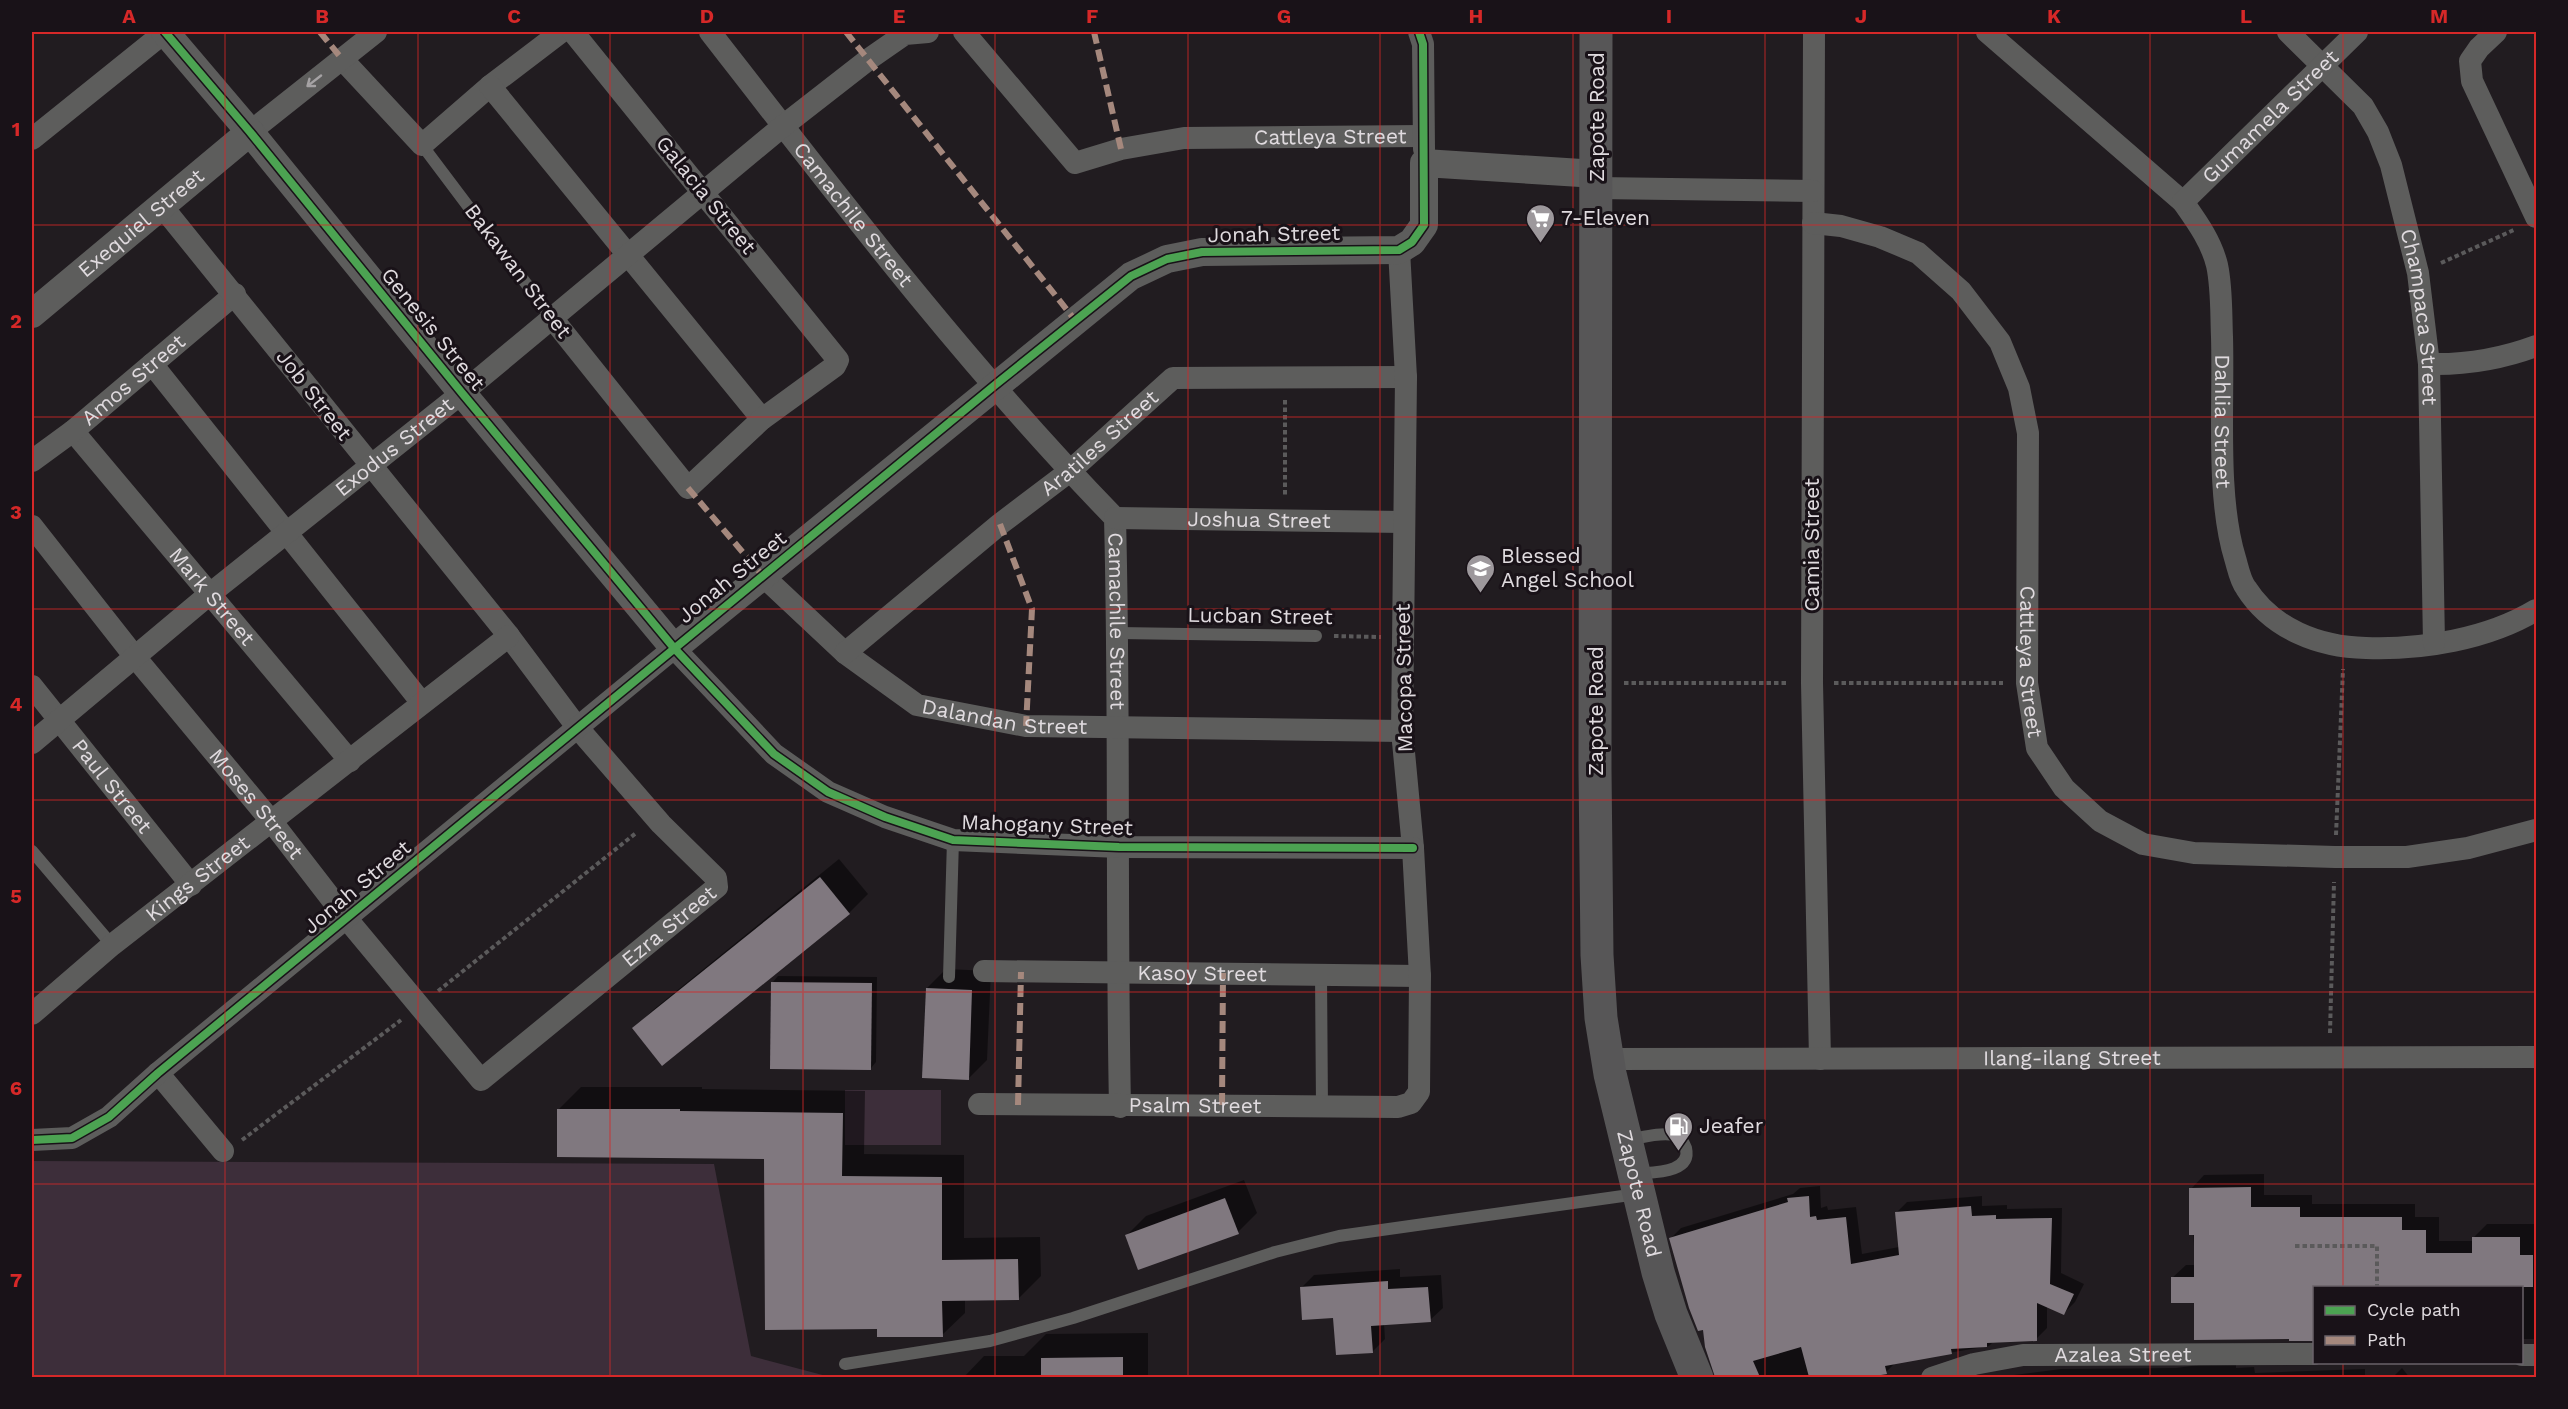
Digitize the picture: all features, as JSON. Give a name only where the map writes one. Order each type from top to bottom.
[{"type":"main road","name":"Zapote Road","points":[[1596,32],[1597,954],[1601,1017],[1636,1184],[1671,1314],[1697,1377]]},
{"type":"street","name":"Genesis Street","points":[[165,32],[250,132],[462,393],[674,648]]},
{"type":"street","points":[[32,140],[165,32]]},
{"type":"street","points":[[250,132],[376,32]]},
{"type":"street","points":[[422,145],[490,86],[561,32]]},
{"type":"street","name":"Galacia Street","points":[[573,32],[837,360],[834,366],[762,419]]},
{"type":"street","name":"Camachile Street","points":[[711,32],[927,306],[1070,471],[1115,518],[1118,633],[1117,973],[1120,1107]]},
{"type":"street","name":"Exodus Street","points":[[32,742],[286,532],[462,393],[783,126],[869,58],[905,34],[928,32]]},
{"type":"street","name":"Cattleya Street","points":[[964,32],[1076,163],[1121,149],[1184,138],[1424,149],[1597,181],[1813,191]]},
{"type":"street","points":[[1399,250],[1412,242],[1424,225],[1420,32]]},
{"type":"street","name":"Camia Street","points":[[1814,32],[1812,683],[1820,1059]]},
{"type":"street","name":"Dahlia Street","points":[[1987,32],[2183,202],[2205,233],[2217,265],[2221,302],[2224,485],[2230,541],[2244,587],[2266,615],[2294,633],[2314,639],[2344,647],[2390,649],[2480,634],[2524,618],[2536,610]]},
{"type":"street","name":"Champaca Street","points":[[2288,32],[2363,106],[2378,132],[2391,165],[2418,273],[2428,364],[2434,643]]},
{"type":"street","name":"Gumamela Street","points":[[2183,202],[2357,32]]},
{"type":"street","points":[[2496,32],[2479,48],[2470,61],[2472,81],[2531,221]]},
{"type":"street","name":"Bakawan Street","points":[[342,59],[422,145]]},
{"type":"street","points":[[490,86],[762,419]]},
{"type":"street","name":"Exequiel Street","points":[[32,314],[250,132]]},
{"type":"street","name":"Job Street","points":[[161,205],[509,636],[577,728]]},
{"type":"street","name":"Cattleya Street","points":[[1813,223],[1841,226],[1880,237],[1918,253],[1962,291],[2000,342],[2019,388],[2028,433],[2027,683],[2037,748],[2064,788],[2100,821],[2143,844],[2193,853],[2407,857],[2468,848],[2536,831]]},
{"type":"street","name":"Jonah Street","points":[[32,1140],[72,1138],[109,1117],[158,1073],[674,648],[1131,276],[1167,259],[1202,252],[1399,250]]},
{"type":"street","name":"Macopa Street","points":[[1399,250],[1406,377],[1402,730],[1413,848],[1419,975],[1419,1092],[1411,1103]]},
{"type":"street","name":"Amos Street","points":[[32,461],[73,431],[235,294]]},
{"type":"street","name":"Bakawan Street","points":[[552,318],[688,488],[762,419]]},
{"type":"street","points":[[2428,364],[2461,365],[2487,361],[2536,346]]},
{"type":"street","points":[[152,364],[422,703]]},
{"type":"street","name":"Aratiles Street","points":[[845,653],[1000,524],[1070,471],[1173,378],[1406,377]]},
{"type":"street","name":"Mark Street","points":[[73,431],[350,761]]},
{"type":"street","name":"Joshua Street","points":[[1115,518],[1404,522]]},
{"type":"street","name":"Moses Street","points":[[32,526],[135,657],[272,822],[347,919],[481,1080]]},
{"type":"street","name":"Dalandan Street","points":[[763,576],[845,653],[917,705],[1026,726],[1402,730]]},
{"type":"street","name":"Kings Street","points":[[32,1014],[112,945],[509,636]]},
{"type":"street","name":"Mahogany Street","points":[[674,648],[774,754],[828,792],[885,817],[953,840],[1119,847],[1413,848]]},
{"type":"street","name":"Paul Street","points":[[32,686],[191,885]]},
{"type":"street","name":"Ezra Street","points":[[481,1080],[717,887],[716,878],[655,817],[577,728]]},
{"type":"street","name":"Kasoy Street","points":[[984,971],[1419,975]]},
{"type":"street","name":"Ilang-ilang Street","points":[[1608,1059],[2536,1057]]},
{"type":"street","points":[[158,1073],[223,1150]]},
{"type":"street","name":"Psalm Street","points":[[979,1104],[1322,1108],[1398,1107],[1411,1103]]},
{"type":"street","name":"Azalea Street","points":[[1932,1377],[1974,1364],[2023,1355],[2313,1354]]},
{"type":"lane","name":"Bakawan Street","points":[[422,145],[552,318]]},
{"type":"lane","name":"Lucban Street","points":[[1118,633],[1316,636]]},
{"type":"lane","points":[[950,977],[953,840]]},
{"type":"lane","points":[[32,851],[112,945]]},
{"type":"lane","points":[[1321,974],[1322,1108]]},
{"type":"lane","points":[[845,1364],[990,1341],[1083,1314],[1275,1252],[1339,1236],[1636,1184],[1677,1169],[1683,1163],[1686,1155],[1686,1147],[1674,1135],[1626,1140]]},
{"type":"path","points":[[2434,266],[2531,221]]},
{"type":"path","points":[[1285,378],[1285,522]]},
{"type":"path","points":[[223,1150],[250,1136],[419,1006],[655,817]]},
{"type":"path","points":[[2295,1246],[2377,1246],[2377,1286]]},
{"type":"shaded area","points":[[845,1090],[941,1090],[941,1145],[845,1145]]},
{"type":"shaded area","points":[[32,1161],[714,1164],[751,1356],[830,1377],[32,1378]]},
{"type":"building","points":[[820,877],[850,914],[662,1066],[632,1028]]},
{"type":"building","points":[[771,982],[872,983],[871,1070],[770,1069]]},
{"type":"building","points":[[926,988],[972,990],[969,1080],[922,1078]]},
{"type":"building","points":[[557,1109],[843,1113],[842,1176],[942,1177],[942,1260],[1018,1259],[1019,1300],[942,1301],[943,1337],[877,1337],[877,1329],[765,1330],[764,1159],[557,1157]]},
{"type":"building","points":[[2251,1187],[2251,1207],[2300,1207],[2300,1217],[2402,1217],[2402,1230],[2426,1230],[2426,1253],[2472,1253],[2472,1237],[2520,1237],[2520,1255],[2533,1255],[2533,1287],[2313,1286],[2313,1341],[2194,1340],[2194,1303],[2171,1303],[2171,1277],[2194,1277],[2194,1235],[2189,1235],[2189,1188]]},
{"type":"building","points":[[1809,1196],[1810,1217],[1816,1216],[1817,1220],[1846,1217],[1851,1264],[1899,1255],[1895,1212],[1971,1206],[1972,1216],[1996,1215],[1996,1219],[2052,1218],[2050,1284],[2074,1294],[2064,1315],[2037,1303],[2037,1341],[1987,1343],[1987,1347],[1951,1349],[1952,1354],[1885,1366],[1887,1374],[1869,1377],[1809,1377],[1801,1347],[1753,1361],[1760,1377],[1715,1377],[1705,1347],[1703,1330],[1698,1331],[1689,1308],[1669,1238],[1788,1202],[1787,1198]]},
{"type":"building","points":[[1225,1198],[1239,1234],[1138,1270],[1125,1235]]},
{"type":"building","points":[[1388,1281],[1388,1289],[1428,1287],[1431,1322],[1371,1326],[1373,1353],[1336,1355],[1333,1318],[1302,1320],[1300,1287]]},
{"type":"building","points":[[1123,1357],[1123,1377],[1041,1377],[1041,1358]]},
{"type":"marked path","points":[[320,32],[342,59]]},
{"type":"marked path","points":[[846,32],[1075,320]]},
{"type":"marked path","points":[[1094,32],[1121,149]]},
{"type":"marked path","points":[[688,488],[763,576]]},
{"type":"marked path","points":[[1000,524],[1032,609],[1026,726]]},
{"type":"marked path","points":[[1018,1105],[1021,972]]},
{"type":"marked path","points":[[1222,1105],[1223,973]]},
{"type":"cycle path","points":[[165,32],[250,132],[462,393],[674,648],[774,754],[828,792],[885,817],[953,840],[1119,847],[1413,848]]},
{"type":"cycle path","points":[[32,1140],[72,1138],[109,1117],[158,1073],[995,385],[1131,276],[1167,259],[1202,252],[1399,250],[1412,242],[1424,225],[1423,44],[1419,32]]},
{"type":"place","name":"7-Eleven","points":[[1540,244]]},
{"type":"place","name":"Blessed Angel School","points":[[1480,594]]},
{"type":"place","name":"Jeafer","points":[[1678,1152]]}]
